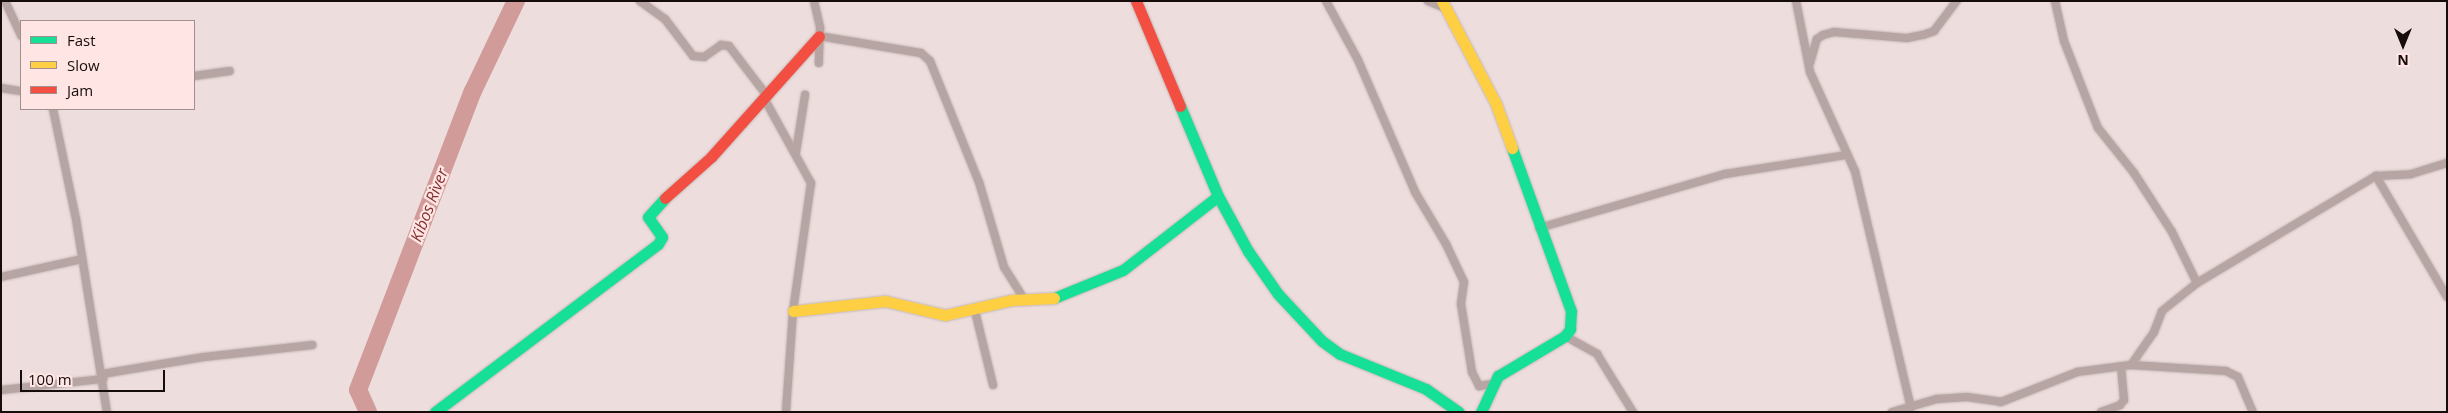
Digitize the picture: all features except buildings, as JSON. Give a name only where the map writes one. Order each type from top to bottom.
[{"type":"street","points":[[5,1],[20,33]]},
{"type":"street","points":[[640,1],[665,19],[694,56],[704,57],[721,44],[729,46],[766,99],[796,152],[812,190],[792,311],[786,412]]},
{"type":"street","points":[[814,1],[819,36],[819,64]]},
{"type":"street","points":[[1136,1],[1218,196],[1248,251],[1278,294],[1322,341],[1340,354],[1426,389],[1459,412]]},
{"type":"street","points":[[1326,1],[1358,60],[1415,192],[1446,244],[1464,282],[1461,304],[1472,372],[1478,386],[1492,384]]},
{"type":"street","points":[[1428,1],[1442,4],[1496,104],[1539,228],[1571,311],[1570,329],[1565,336],[1508,368],[1492,384],[1481,412]]},
{"type":"street","points":[[1796,1],[1809,67],[1846,155],[1855,171],[1911,407]]},
{"type":"street","points":[[1809,67],[1817,39],[1823,35],[1834,32],[1907,38],[1923,35],[1934,31],[1957,1]]},
{"type":"street","points":[[2054,1],[2064,42],[2098,128],[2134,172],[2172,232],[2197,284]]},
{"type":"street","points":[[435,412],[476,384],[658,244],[662,237],[648,217],[650,211],[711,157],[766,99],[819,36]]},
{"type":"street","points":[[819,36],[921,53],[930,61],[979,182],[1004,267],[1024,299]]},
{"type":"street","points":[[195,76],[230,71]]},
{"type":"street","points":[[1,88],[20,91]]},
{"type":"street","points":[[796,152],[805,95]]},
{"type":"street","points":[[53,110],[82,259],[107,412]]},
{"type":"street","points":[[1539,228],[1725,174],[1846,155]]},
{"type":"street","points":[[2131,365],[2154,332],[2162,311],[2197,284],[2376,176],[2411,174],[2447,163]]},
{"type":"street","points":[[2376,176],[2447,297]]},
{"type":"street","points":[[792,311],[862,301],[907,305],[945,315],[975,311],[1024,299],[1059,298],[1104,281],[1148,252],[1218,196]]},
{"type":"street","points":[[1,277],[82,259]]},
{"type":"street","points":[[975,311],[993,385]]},
{"type":"street","points":[[1565,336],[1596,354],[1633,412]]},
{"type":"street","points":[[1,390],[102,376],[204,357],[312,345]]},
{"type":"street","points":[[1892,412],[1937,399],[1967,397],[2001,402],[2077,372],[2131,365],[2226,371],[2238,377],[2253,412]]},
{"type":"street","points":[[2101,412],[2120,405],[2124,400],[2121,366]]},
{"type":"waterway","name":"Kibos River","points":[[368,412],[358,390],[473,91],[516,1]]},
{"type":"traffic: fast","points":[[1180,106],[1218,196],[1248,251],[1278,294],[1322,341],[1340,354],[1426,389],[1459,412]]},
{"type":"traffic: fast","points":[[1481,412],[1498,376],[1565,336],[1570,329],[1571,311],[1512,148]]},
{"type":"traffic: fast","points":[[1054,298],[1123,270],[1218,196]]},
{"type":"traffic: fast","points":[[435,412],[658,244],[662,237],[648,217],[665,198]]},
{"type":"traffic: slow","points":[[1442,1],[1496,104],[1512,148]]},
{"type":"traffic: slow","points":[[793,311],[885,301],[945,315],[1012,300],[1054,298]]},
{"type":"traffic: jam","points":[[1136,1],[1180,106]]},
{"type":"traffic: jam","points":[[665,198],[711,157],[819,36]]}]
